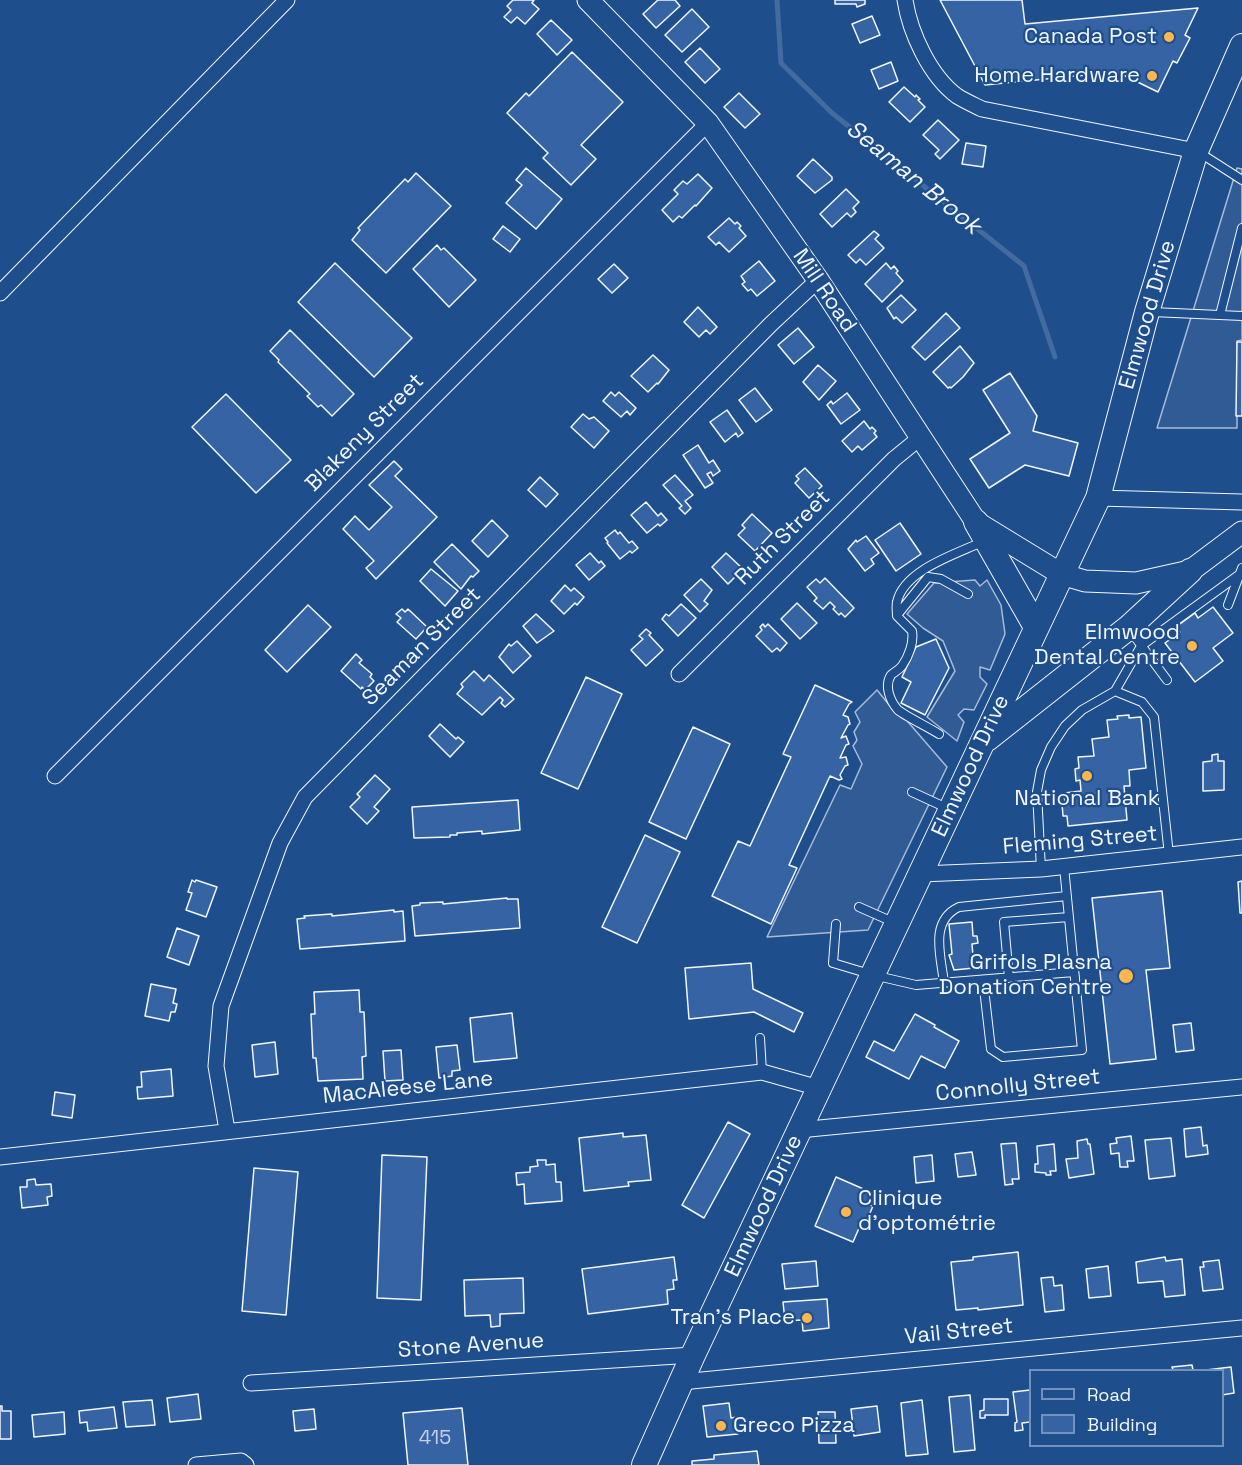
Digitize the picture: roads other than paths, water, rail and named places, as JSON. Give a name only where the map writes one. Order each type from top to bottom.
[{"type":"main road","name":"Elmwood Drive","points":[[644,1465],[693,1354],[1098,498],[1147,312],[1196,151],[1242,46]]},
{"type":"main road","points":[[981,531],[1036,627]]},
{"type":"main road","points":[[982,742],[1135,637],[1190,571]]},
{"type":"street","points":[[0,293],[287,0]]},
{"type":"street","name":"Mill Road","points":[[588,0],[708,123],[818,280],[981,531],[1061,574],[1085,580],[1136,583],[1190,571]]},
{"type":"street","points":[[905,0],[907,16],[928,64],[956,95],[982,109],[1196,151]]},
{"type":"street","name":"Blakeny Street","points":[[54,776],[708,123]]},
{"type":"street","name":"Seaman Street","points":[[227,1130],[216,1066],[222,1006],[280,843],[305,797],[771,324],[818,280]]},
{"type":"street","name":"Ruth Street","points":[[679,674],[894,459],[921,437]]},
{"type":"street","points":[[1098,498],[1242,502]]},
{"type":"street","points":[[1190,571],[1242,532]]},
{"type":"street","name":"Fleming Street","points":[[921,874],[1041,869],[1242,847]]},
{"type":"street","name":"MacAleese Lane","points":[[0,1157],[762,1072],[819,1088]]},
{"type":"street","name":"Connolly Street","points":[[799,1130],[1242,1088]]},
{"type":"street","name":"Vail Street","points":[[681,1382],[1242,1328]]},
{"type":"street","name":"Stone Avenue","points":[[251,1383],[693,1354]]},
{"type":"street","points":[[196,1465],[241,1461],[246,1465]]},
{"type":"lane","points":[[1196,151],[1242,180]]},
{"type":"lane","points":[[1220,315],[1242,228]]},
{"type":"lane","points":[[1147,312],[1242,316]]},
{"type":"lane","points":[[939,734],[900,711],[888,693],[888,682],[892,674],[901,667],[913,640],[912,631],[897,616],[897,602],[904,589],[916,576],[981,531]]},
{"type":"lane","points":[[1041,869],[1037,792],[1041,770],[1051,747],[1065,726],[1082,710],[1115,691],[1135,637],[1241,571]]},
{"type":"lane","points":[[1228,605],[1241,571]]},
{"type":"lane","points":[[897,616],[928,577],[941,579],[968,594]]},
{"type":"lane","points":[[1135,637],[1167,680]]},
{"type":"lane","points":[[1115,691],[1142,702],[1154,717],[1169,855]]},
{"type":"lane","points":[[912,792],[951,810]]},
{"type":"lane","points":[[983,980],[991,1049],[1003,1057],[1082,1050],[1064,867]]},
{"type":"lane","points":[[944,983],[938,938],[942,922],[950,911],[959,907],[1067,896]]},
{"type":"lane","points":[[859,907],[897,924]]},
{"type":"lane","points":[[1009,978],[1004,922],[1069,917]]},
{"type":"lane","points":[[836,924],[833,963],[916,985],[1074,972]]},
{"type":"lane","points":[[760,1038],[762,1072]]},
{"type":"waterway","name":"Seaman Brook","points":[[777,0],[781,63],[832,113],[1024,266],[1055,357]]},
{"type":"place","name":"Canada Post","points":[[1169,37]]},
{"type":"place","name":"Home Hardware","points":[[1152,76]]},
{"type":"place","name":"Elmwood Dental Centre","points":[[1192,646]]},
{"type":"place","name":"National Bank","points":[[1087,776]]},
{"type":"place","name":"Grifols Plasna Donation Centre","points":[[1126,976]]},
{"type":"place","name":"Clinique d'optométrie","points":[[846,1212]]},
{"type":"place","name":"Tran's Place","points":[[807,1318]]},
{"type":"place","name":"Greco Pizza","points":[[721,1426]]}]
